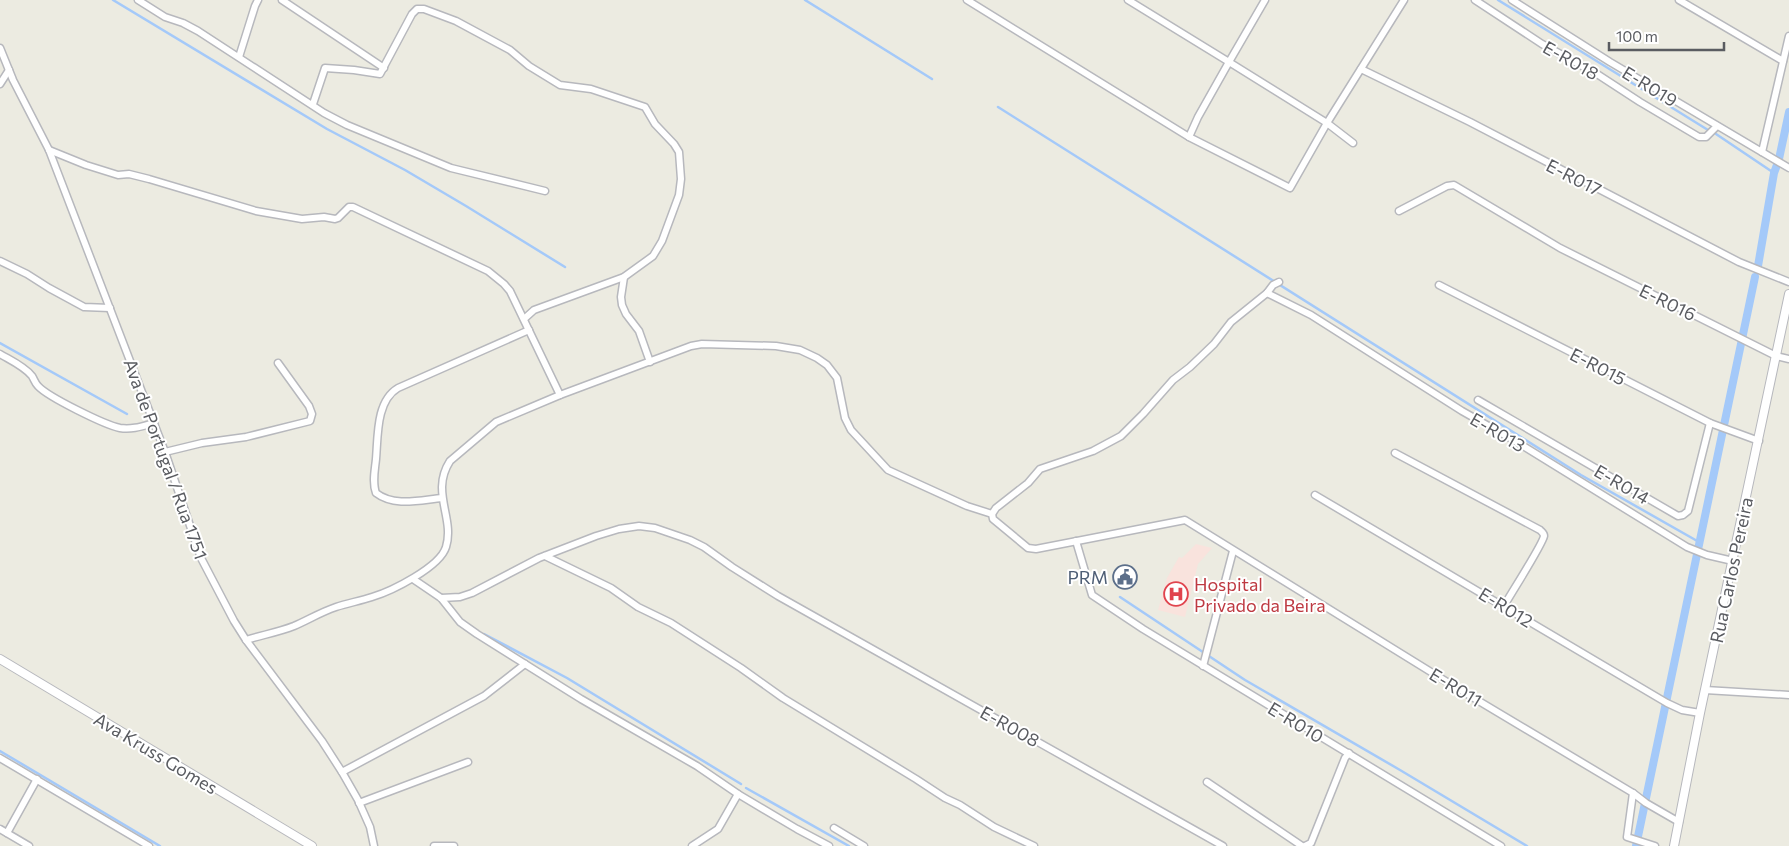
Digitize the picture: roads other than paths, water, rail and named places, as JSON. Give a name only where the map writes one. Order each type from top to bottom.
[{"type":"street","points":[[138,0],[165,17],[184,23],[347,125],[451,168],[545,191]]},
{"type":"street","points":[[239,57],[258,0]]},
{"type":"street","points":[[282,0],[384,68]]},
{"type":"street","points":[[967,0],[1189,137],[1290,188],[1327,123],[1404,0]]},
{"type":"street","points":[[1128,0],[1327,123],[1353,143]]},
{"type":"street","points":[[1189,137],[1198,117],[1265,0]]},
{"type":"street","name":"E-R018","points":[[1475,0],[1542,44],[1597,74],[1699,137],[1706,138],[1717,126]]},
{"type":"street","name":"E-R019","points":[[1512,0],[1610,62],[1789,168]]},
{"type":"street","points":[[1678,0],[1783,61]]},
{"type":"street","points":[[313,104],[326,68],[380,74],[412,14],[417,9],[424,9],[456,21],[510,50],[529,66],[560,85],[591,89],[645,107],[659,128],[674,144],[678,152],[681,179],[679,195],[662,241],[653,256],[624,277],[534,310],[524,319]]},
{"type":"street","points":[[1762,152],[1789,36]]},
{"type":"street","name":"Ava de Portugal / Rua 1751","points":[[0,48],[48,150],[165,452],[201,558],[246,640],[322,741],[342,772],[370,827],[374,846]]},
{"type":"street","name":"E-R017","points":[[1361,69],[1470,122],[1555,168],[1739,262],[1789,282]]},
{"type":"street","points":[[0,84],[9,70]]},
{"type":"street","points":[[48,150],[118,175],[129,174],[149,179],[256,211],[302,219],[324,216],[335,219],[349,207],[353,207],[488,271],[510,290],[560,396]]},
{"type":"street","name":"E-R016","points":[[1398,211],[1446,186],[1454,185],[1560,248],[1776,356],[1789,359]]},
{"type":"street","points":[[0,261],[27,274],[84,307],[110,308]]},
{"type":"street","points":[[624,277],[621,297],[622,305],[626,314],[639,331],[650,362]]},
{"type":"street","points":[[246,640],[292,627],[336,607],[374,597],[413,579],[437,560],[447,545],[447,520],[442,498],[445,468],[450,461],[496,422],[691,346],[702,344],[776,346],[800,350],[827,365],[837,378],[845,418],[851,430],[888,470],[968,506],[992,514],[996,508],[1028,483],[1040,468],[1093,451],[1121,436],[1173,380],[1214,344],[1231,322],[1267,293],[1273,285],[1279,282]]},
{"type":"street","name":"E-R015","points":[[1439,285],[1710,423],[1759,441]]},
{"type":"street","name":"E-R013","points":[[1267,293],[1311,315],[1462,411],[1515,441],[1688,547],[1707,555],[1733,561]]},
{"type":"street","name":"Rua Carlos Pereira","points":[[1674,846],[1700,713],[1789,294]]},
{"type":"street","points":[[517,308],[534,310]]},
{"type":"street","points":[[442,498],[396,501],[384,499],[376,494],[374,482],[379,420],[384,406],[392,391],[529,330]]},
{"type":"street","points":[[0,354],[24,368],[32,375],[38,386],[54,398],[105,422],[120,428],[132,428],[154,423]]},
{"type":"street","points":[[165,452],[202,443],[246,437],[310,421],[312,414],[309,406],[278,363]]},
{"type":"street","name":"E-R014","points":[[1478,400],[1678,516],[1688,511],[1710,423]]},
{"type":"street","points":[[1395,453],[1543,533],[1544,537],[1539,547],[1504,606]]},
{"type":"street","name":"E-R012","points":[[1314,495],[1667,703],[1682,710],[1700,713]]},
{"type":"street","name":"E-R011","points":[[992,514],[993,518],[1028,548],[1036,549],[1185,520],[1233,552],[1679,822]]},
{"type":"street","name":"E-R008","points":[[441,598],[460,597],[472,593],[545,556],[596,536],[619,529],[640,526],[655,528],[704,547],[732,567],[797,606],[1223,846]]},
{"type":"street","name":"E-R010","points":[[1076,541],[1092,595],[1202,666],[1501,846]]},
{"type":"street","points":[[1202,666],[1233,552]]},
{"type":"street","points":[[545,556],[611,588],[638,606],[671,623],[741,668],[783,698],[945,798],[960,805],[994,827],[1034,846]]},
{"type":"street","points":[[413,579],[441,598],[460,622],[525,664],[697,766],[738,794],[829,846]]},
{"type":"street","name":"Ava Kruss Gomes","points":[[0,659],[312,846]]},
{"type":"street","points":[[342,772],[484,696],[525,664]]},
{"type":"street","points":[[1705,690],[1789,695]]},
{"type":"street","points":[[1207,782],[1304,846],[1311,843],[1343,763],[1349,753]]},
{"type":"street","points":[[0,758],[149,846]]},
{"type":"street","points":[[359,803],[468,762]]},
{"type":"street","points":[[7,833],[37,779]]},
{"type":"street","points":[[1633,793],[1627,837],[1655,846]]},
{"type":"street","points":[[692,846],[718,829],[738,794]]},
{"type":"street","points":[[834,828],[864,846]]},
{"type":"street","points":[[0,829],[29,846]]},
{"type":"street","points":[[434,846],[454,846]]},
{"type":"waterway","points":[[113,0],[327,129],[405,170],[565,267]]},
{"type":"waterway","points":[[805,0],[932,79]]},
{"type":"waterway","points":[[1498,0],[1708,130]]},
{"type":"waterway","points":[[998,107],[1581,475],[1699,542]]},
{"type":"waterway","points":[[1779,159],[1789,112]]},
{"type":"waterway","points":[[1716,134],[1774,173]]},
{"type":"waterway","points":[[1758,266],[1777,165]]},
{"type":"waterway","points":[[1636,846],[1755,277]]},
{"type":"waterway","points":[[0,343],[127,414]]},
{"type":"waterway","points":[[1120,597],[1245,680],[1527,846]]},
{"type":"waterway","points":[[484,634],[567,678],[741,784]]},
{"type":"waterway","points":[[0,751],[160,846]]},
{"type":"waterway","points":[[746,788],[849,846]]},
{"type":"place","name":"PRM","points":[[1125,577]]},
{"type":"place","name":"Hospital Privado da Beira","points":[[1176,594]]}]
